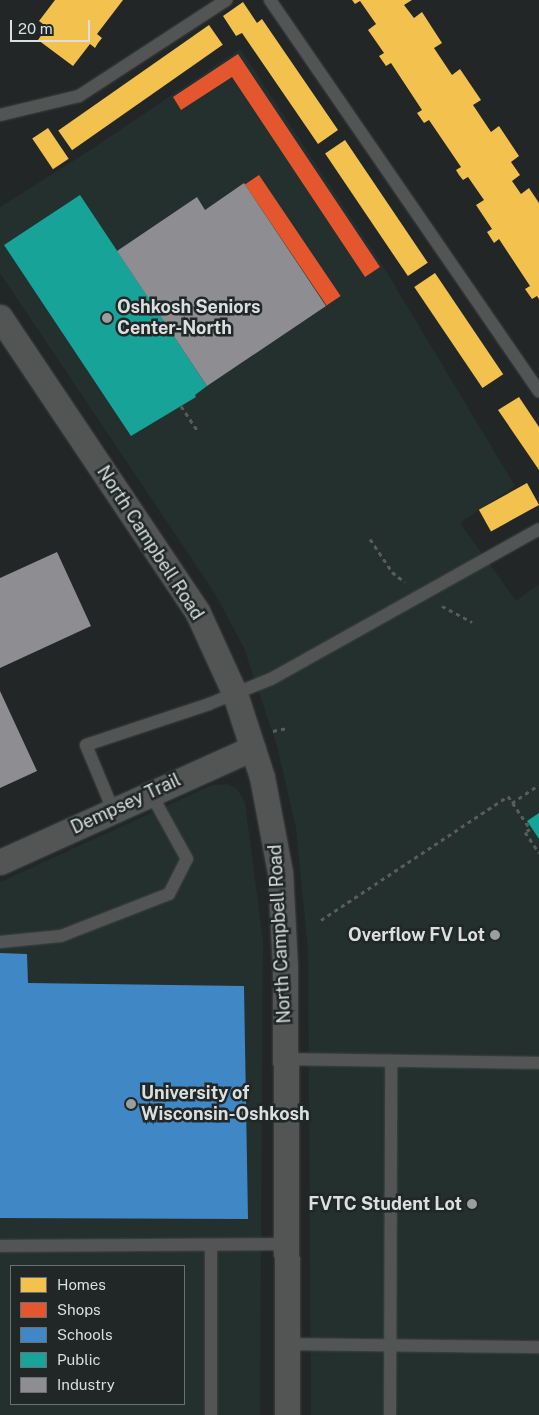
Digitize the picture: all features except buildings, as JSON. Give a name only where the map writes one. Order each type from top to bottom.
[{"type":"street","name":"North Campbell Road","points":[[0,317],[197,611],[235,694],[262,777],[280,872],[288,1244],[287,1415]]},
{"type":"street","name":"Dempsey Trail","points":[[0,862],[150,792],[253,748]]},
{"type":"lane","points":[[0,115],[79,96],[226,0]]},
{"type":"lane","points":[[270,0],[539,392]]},
{"type":"lane","points":[[113,810],[86,745],[235,694],[271,679],[539,529]]},
{"type":"lane","points":[[0,942],[61,936],[169,894],[186,859],[150,792]]},
{"type":"lane","points":[[285,1059],[539,1063]]},
{"type":"lane","points":[[390,1415],[391,1061]]},
{"type":"lane","points":[[0,1246],[288,1244]]},
{"type":"lane","points":[[211,1245],[211,1415]]},
{"type":"lane","points":[[287,1344],[539,1347]]},
{"type":"path","points":[[181,406],[197,430]]},
{"type":"path","points":[[512,803],[539,785]]},
{"type":"path","points":[[321,920],[508,796],[530,829],[525,832],[539,853]]},
{"type":"shaded area","points":[[240,49],[383,266],[515,486],[460,523],[516,601],[539,584],[539,1415],[311,1415],[308,951],[296,828],[277,746],[244,648],[214,592],[0,273],[0,207],[89,151]]},
{"type":"shaded area","name":"University of Wisconsin-Oshkosh","points":[[227,784],[237,789],[245,802],[263,941],[260,1415],[0,1415],[0,882],[212,785]]},
{"type":"place","name":"Oshkosh Seniors Center-North","points":[[107,318]]},
{"type":"place","name":"Overflow FV Lot","points":[[495,935]]},
{"type":"place","name":"University of Wisconsin-Oshkosh","points":[[131,1104]]},
{"type":"place","name":"FVTC Student Lot","points":[[472,1204]]}]
